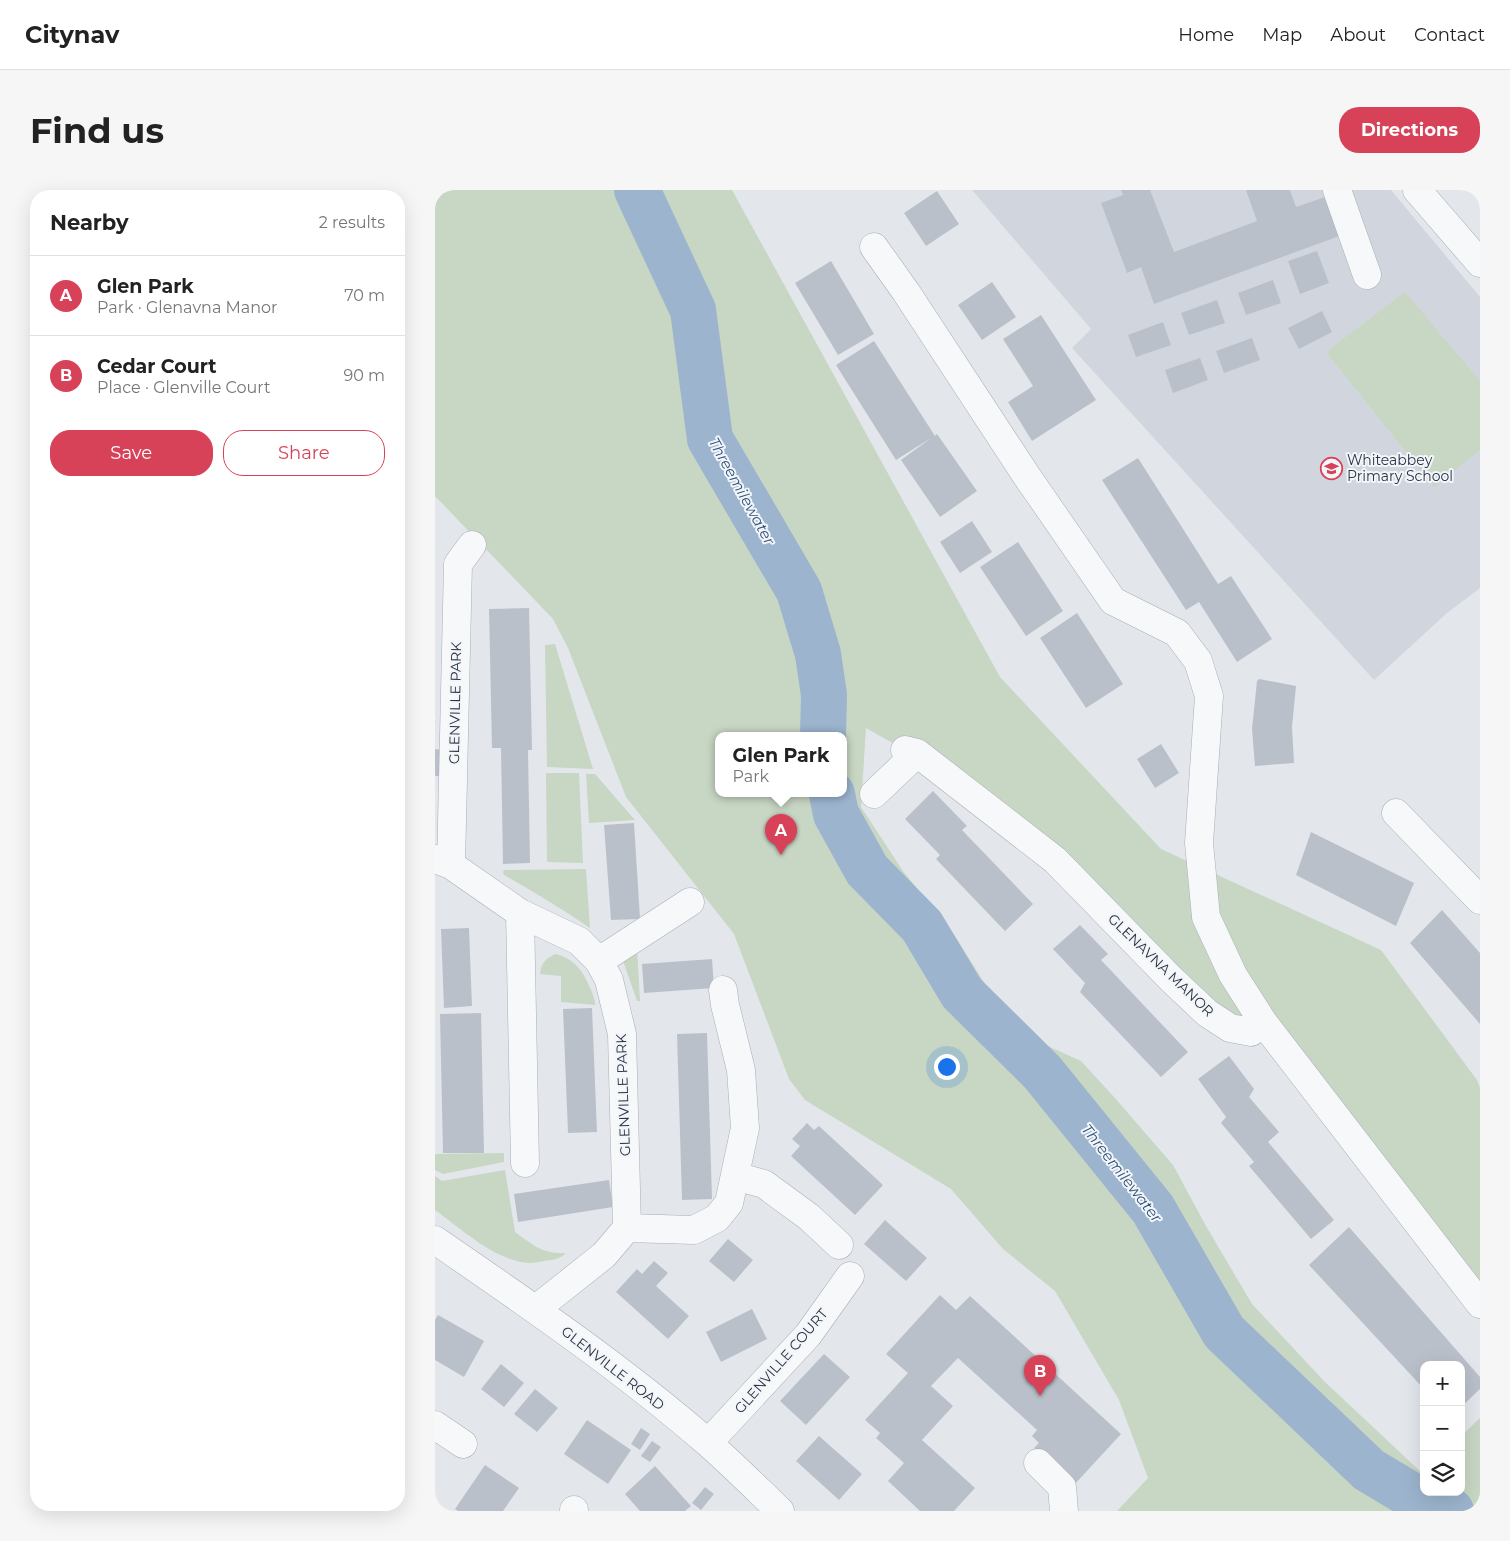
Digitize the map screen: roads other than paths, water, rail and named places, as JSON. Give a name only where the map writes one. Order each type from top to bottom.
[{"type":"street","points":[[1337,190],[1367,275]]},
{"type":"street","points":[[1417,190],[1480,262]]},
{"type":"street","points":[[875,247],[1026,475],[1113,601],[1177,633],[1198,661],[1209,696],[1199,843],[1206,917],[1233,975],[1263,1022],[1480,1304]]},
{"type":"street","name":"GLENVILLE PARK","points":[[472,545],[458,564],[443,862],[521,913],[579,941],[599,961],[609,980],[623,1034],[627,1228]]},
{"type":"street","name":"GLENAVNA MANOR","points":[[874,794],[911,752],[1055,860],[1171,979],[1207,1013],[1231,1028],[1251,1032],[1263,1022]]},
{"type":"street","points":[[1396,813],[1480,900]]},
{"type":"street","points":[[599,961],[690,902]]},
{"type":"street","points":[[521,913],[525,1163]]},
{"type":"street","points":[[536,1310],[604,1254],[627,1228],[694,1230],[717,1218],[729,1203],[745,1128],[741,1070],[723,990]]},
{"type":"street","points":[[735,1176],[764,1184],[809,1217],[839,1245]]},
{"type":"street","name":"GLENVILLE ROAD","points":[[435,1240],[536,1310],[629,1379],[708,1444],[780,1511]]},
{"type":"street","name":"GLENVILLE COURT","points":[[708,1444],[808,1334],[850,1276]]},
{"type":"street","points":[[435,1425],[463,1444]]},
{"type":"street","points":[[1038,1463],[1062,1487],[1064,1511]]},
{"type":"waterway","name":"Threemilewater","points":[[637,190],[693,310],[710,439],[799,591],[818,654],[824,695],[823,732]]},
{"type":"waterway","name":"Threemilewater","points":[[833,797],[836,814],[867,870],[922,926],[962,993],[1042,1072],[1153,1209],[1224,1332],[1369,1470],[1431,1507],[1451,1511]]},
{"type":"place","name":"Whiteabbey Primary School","points":[[1331,468]]},
{"type":"place","name":"Glen Park","points":[[781,855]]},
{"type":"place","name":"Cedar Court","points":[[1040,1396]]}]
